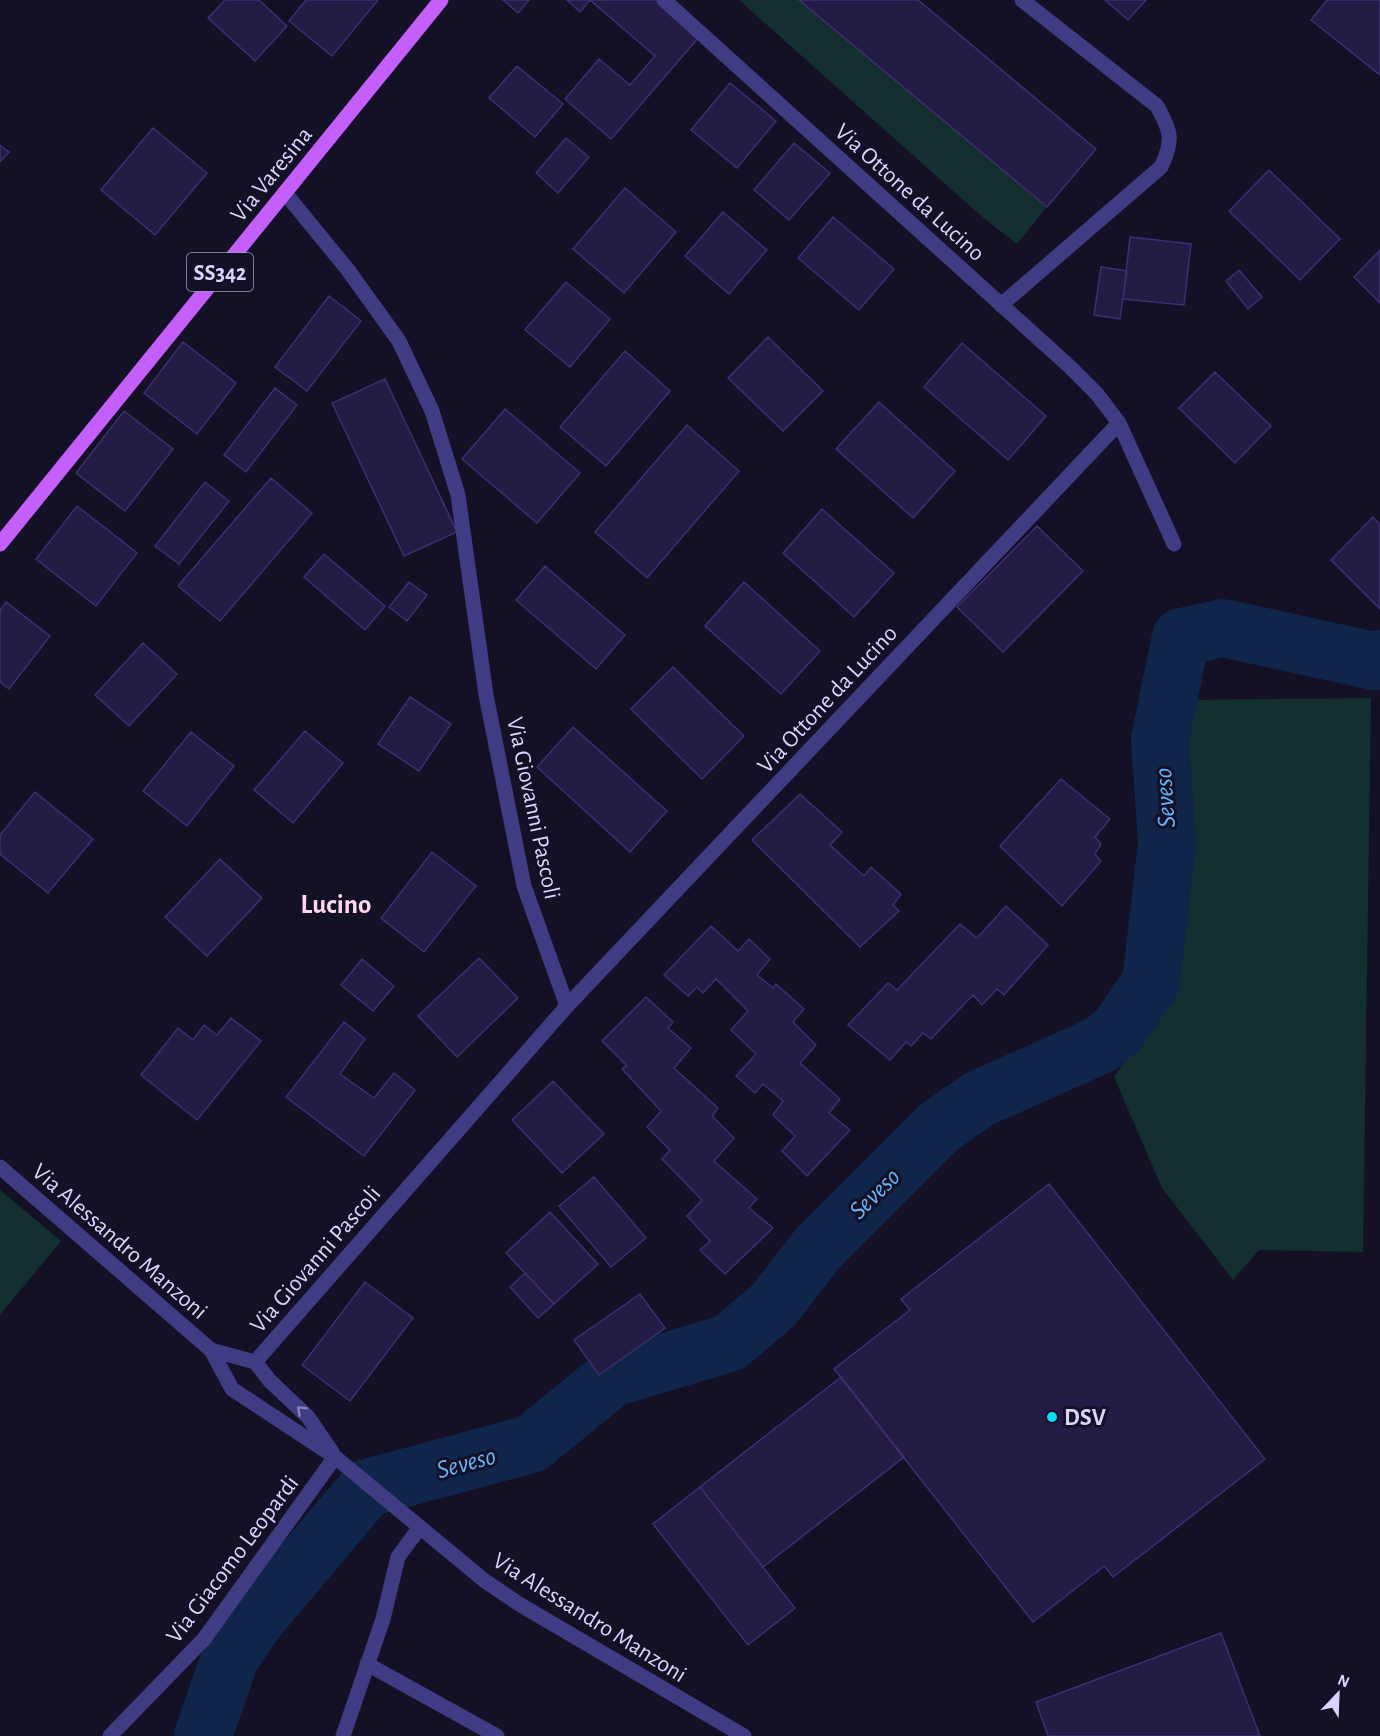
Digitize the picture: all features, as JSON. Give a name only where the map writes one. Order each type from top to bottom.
[{"type":"main road","name":"Via Varesina","points":[[0,544],[441,0]]},
{"type":"street","name":"Via Ottone da Lucino","points":[[664,0],[1070,366],[1097,394],[1119,423],[1174,544]]},
{"type":"street","points":[[1002,305],[1161,167],[1168,151],[1170,129],[1157,106],[1022,0]]},
{"type":"street","points":[[1044,0],[1045,18]]},
{"type":"street","name":"Via Giovanni Pascoli","points":[[255,1362],[567,1006],[524,886],[486,695],[458,495],[432,411],[399,341],[348,270],[285,193]]},
{"type":"street","name":"Via Ottone da Lucino","points":[[567,1006],[1119,423]]},
{"type":"street","name":"Via Alessandro Manzoni","points":[[0,1167],[211,1350],[232,1389],[336,1457],[485,1581],[519,1604],[744,1736]]},
{"type":"street","name":"Via Alessandro Manzoni","points":[[211,1350],[255,1362],[270,1382],[308,1417],[336,1457]]},
{"type":"street","name":"Via Giacomo Leopardi","points":[[110,1736],[204,1639],[336,1457]]},
{"type":"street","points":[[343,1736],[382,1619],[398,1557],[420,1527]]},
{"type":"street","points":[[367,1664],[497,1736]]},
{"type":"green space","points":[[739,0],[799,0],[1047,207],[1017,244],[980,215]]},
{"type":"green space","points":[[1371,698],[1363,1252],[1259,1250],[1233,1280],[1162,1188],[1114,1077],[1170,994],[1180,906],[1184,700]]},
{"type":"green space","points":[[0,1190],[61,1241],[0,1315]]},
{"type":"building","points":[[225,0],[259,0],[287,26],[255,61],[208,18]]},
{"type":"building","points":[[306,0],[378,0],[332,56],[289,21]]},
{"type":"building","points":[[503,0],[529,0],[518,13]]},
{"type":"building","points":[[567,0],[590,0],[580,12]]},
{"type":"building","points":[[590,0],[658,0],[700,36],[611,139],[565,99],[599,59],[630,85],[655,56]]},
{"type":"building","points":[[799,0],[918,0],[1096,149],[1047,207]]},
{"type":"building","points":[[1105,0],[1146,0],[1128,20]]},
{"type":"building","points":[[1327,0],[1380,0],[1380,75],[1311,20]]},
{"type":"building","points":[[517,66],[563,104],[535,137],[489,98]]},
{"type":"building","points":[[730,83],[776,121],[737,168],[691,130]]},
{"type":"building","points":[[153,128],[207,173],[155,235],[101,190]]},
{"type":"building","points":[[566,138],[589,157],[558,193],[536,173]]},
{"type":"building","points":[[794,143],[830,173],[789,220],[754,190]]},
{"type":"building","points":[[0,145],[9,152],[0,162]]},
{"type":"building","points":[[1269,170],[1340,239],[1300,280],[1229,211]]},
{"type":"building","points":[[625,188],[676,232],[624,293],[573,249]]},
{"type":"building","points":[[723,212],[767,250],[729,294],[685,256]]},
{"type":"building","points":[[833,217],[894,269],[859,310],[798,258]]},
{"type":"building","points":[[1130,237],[1191,244],[1184,305],[1123,299]]},
{"type":"building","points":[[1380,250],[1380,303],[1354,277]]},
{"type":"building","points":[[1101,267],[1127,271],[1120,319],[1094,315]]},
{"type":"building","points":[[1239,270],[1262,297],[1248,309],[1226,281]]},
{"type":"building","points":[[566,282],[610,319],[570,367],[525,330]]},
{"type":"building","points":[[329,296],[361,321],[307,391],[275,367]]},
{"type":"building","points":[[768,337],[823,391],[783,431],[728,378]]},
{"type":"building","points":[[183,342],[236,383],[197,434],[144,393]]},
{"type":"building","points":[[962,343],[1046,416],[1008,460],[924,387]]},
{"type":"building","points":[[625,351],[670,391],[606,466],[560,427]]},
{"type":"building","points":[[1215,372],[1271,426],[1235,463],[1179,408]]},
{"type":"building","points":[[385,379],[457,532],[404,556],[332,403]]},
{"type":"building","points":[[275,388],[297,405],[246,472],[224,455]]},
{"type":"building","points":[[879,402],[955,471],[913,518],[836,449]]},
{"type":"building","points":[[505,409],[580,473],[537,523],[462,459]]},
{"type":"building","points":[[124,411],[173,449],[125,511],[76,473]]},
{"type":"building","points":[[687,425],[739,471],[647,578],[595,532]]},
{"type":"building","points":[[271,478],[312,513],[220,621],[178,586]]},
{"type":"building","points":[[205,482],[229,501],[179,564],[155,546]]},
{"type":"building","points":[[77,506],[137,553],[96,606],[36,559]]},
{"type":"building","points":[[822,509],[894,573],[854,617],[783,553]]},
{"type":"building","points":[[1373,517],[1380,524],[1380,609],[1331,560]]},
{"type":"building","points":[[1037,526],[1083,571],[1003,652],[957,607]]},
{"type":"building","points":[[324,554],[385,606],[365,630],[304,577]]},
{"type":"building","points":[[545,566],[625,635],[596,669],[516,600]]},
{"type":"building","points":[[409,582],[427,595],[407,621],[389,607]]},
{"type":"building","points":[[744,582],[820,651],[781,694],[705,626]]},
{"type":"building","points":[[6,602],[50,636],[9,689],[0,682],[0,610]]},
{"type":"building","points":[[143,643],[177,674],[129,726],[95,695]]},
{"type":"building","points":[[673,667],[744,736],[702,779],[631,709]]},
{"type":"building","points":[[410,697],[451,724],[419,771],[378,744]]},
{"type":"building","points":[[573,727],[667,811],[630,852],[537,767]]},
{"type":"building","points":[[305,731],[343,763],[293,823],[254,790]]},
{"type":"building","points":[[191,732],[234,766],[187,826],[143,791]]},
{"type":"building","points":[[1061,779],[1110,819],[1095,837],[1101,844],[1095,854],[1101,861],[1062,906],[1000,846]]},
{"type":"building","points":[[35,792],[93,839],[48,893],[0,854],[0,835]]},
{"type":"building","points":[[800,794],[842,832],[830,845],[864,876],[871,867],[901,894],[893,905],[899,911],[860,947],[752,840]]},
{"type":"building","points":[[432,852],[476,886],[424,952],[381,918]]},
{"type":"building","points":[[220,859],[262,898],[207,956],[165,917]]},
{"type":"building","points":[[1006,906],[1048,945],[1004,995],[997,989],[982,1005],[973,995],[931,1039],[923,1033],[911,1046],[906,1042],[890,1060],[848,1025],[888,983],[897,990],[960,924],[977,938]]},
{"type":"building","points":[[711,926],[738,951],[749,939],[770,959],[757,975],[773,988],[776,984],[804,1009],[793,1022],[816,1045],[800,1063],[840,1099],[829,1113],[850,1130],[807,1176],[782,1151],[795,1136],[773,1115],[783,1101],[763,1084],[755,1093],[736,1076],[756,1054],[731,1030],[748,1011],[716,979],[703,993],[697,987],[688,996],[664,975]]},
{"type":"building","points":[[479,958],[518,998],[457,1057],[418,1016]]},
{"type":"building","points":[[362,959],[394,986],[373,1011],[341,985]]},
{"type":"building","points":[[646,997],[673,1022],[668,1028],[691,1048],[674,1068],[718,1108],[712,1116],[734,1138],[714,1161],[757,1199],[749,1208],[773,1228],[725,1274],[700,1250],[710,1241],[687,1216],[702,1200],[662,1159],[670,1150],[647,1127],[661,1111],[622,1069],[627,1066],[602,1041]]},
{"type":"building","points":[[231,1018],[261,1041],[197,1120],[141,1075],[178,1028],[193,1040],[204,1025],[217,1035]]},
{"type":"building","points":[[344,1022],[365,1039],[340,1074],[374,1098],[394,1073],[415,1090],[364,1156],[286,1097]]},
{"type":"building","points":[[553,1081],[604,1134],[562,1173],[512,1120]]},
{"type":"building","points":[[594,1177],[646,1238],[611,1267],[559,1206]]},
{"type":"building","name":"DSV","points":[[1049,1184],[1265,1459],[1113,1577],[1104,1566],[1033,1622],[834,1369],[910,1310],[901,1299]]},
{"type":"building","points":[[550,1212],[598,1264],[554,1304],[506,1253]]},
{"type":"building","points":[[525,1273],[554,1304],[538,1318],[510,1287]]},
{"type":"building","points":[[365,1282],[413,1318],[350,1401],[302,1365]]},
{"type":"building","points":[[640,1294],[665,1328],[599,1375],[574,1340]]},
{"type":"building","points":[[841,1377],[904,1457],[763,1567],[700,1487]]},
{"type":"building","points":[[700,1487],[795,1608],[748,1645],[653,1524]]},
{"type":"building","points":[[1221,1633],[1260,1736],[1048,1736],[1036,1702]]},
{"type":"waterway","name":"Seveso","points":[[203,1736],[230,1658],[253,1623],[367,1488],[531,1444],[612,1378],[729,1343],[773,1306],[818,1248],[939,1127],[979,1099],[1100,1045],[1119,1029],[1151,982],[1167,843],[1160,739],[1181,637],[1223,628],[1374,661],[1380,659]]},
{"type":"place","name":"DSV","points":[[1052,1417]]},
{"type":"district","name":"Lucino","points":[[336,904]]}]
